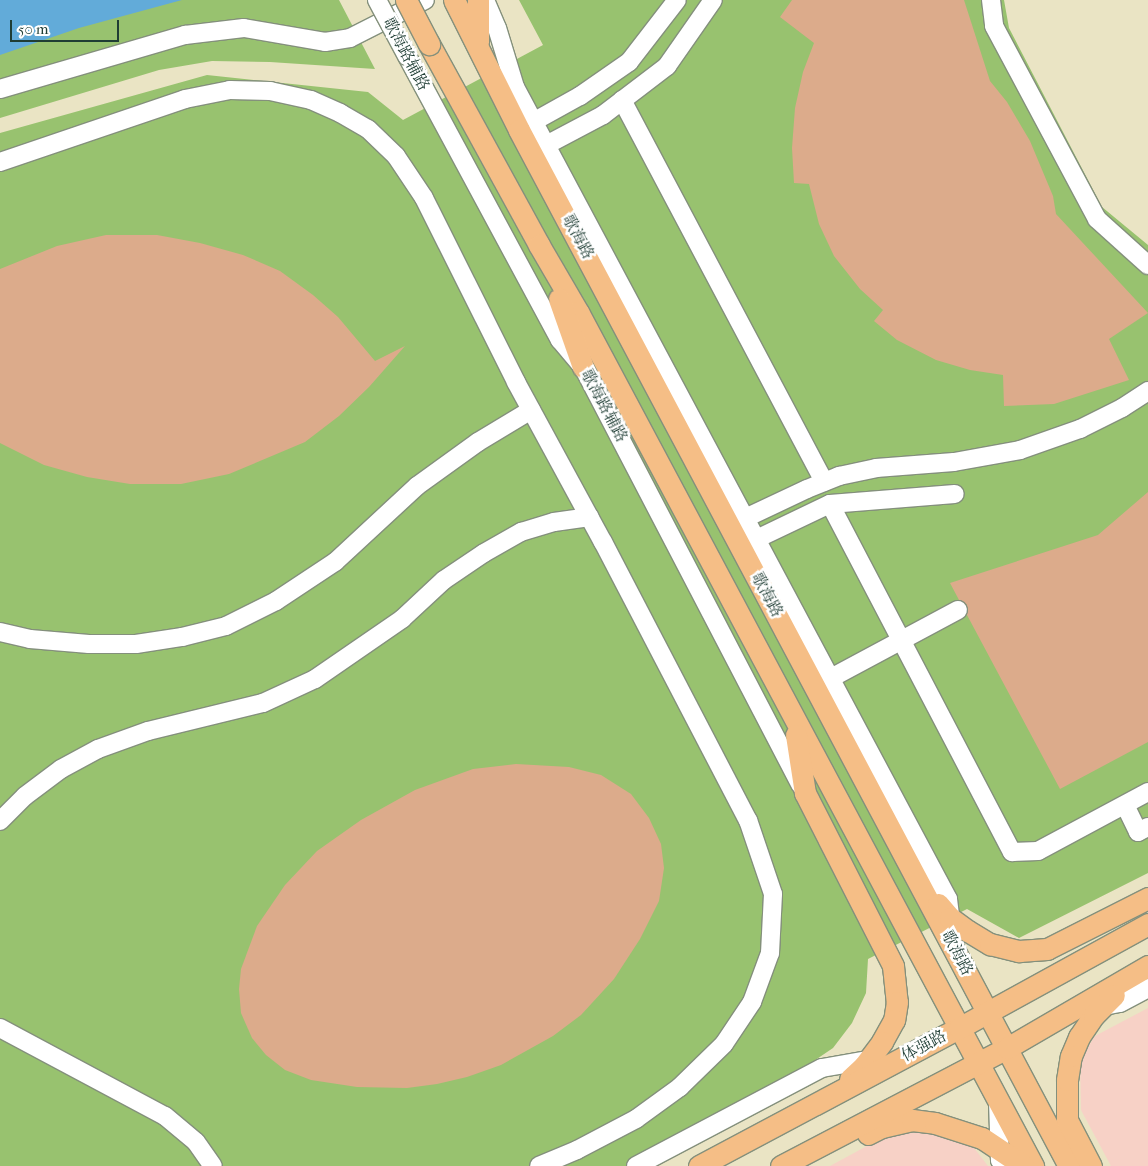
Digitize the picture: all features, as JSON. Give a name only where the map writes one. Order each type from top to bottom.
[{"type":"main road","name":"歌海路","points":[[406,0],[539,245],[578,312],[1033,1166]]},
{"type":"main road","name":"歌海路","points":[[454,0],[480,10],[478,48],[539,149],[749,542],[919,880],[1069,1166]]},
{"type":"main road","points":[[539,245],[583,367]]},
{"type":"main road","points":[[794,720],[805,793],[893,966],[898,1002],[894,1020],[868,1060],[834,1094]]},
{"type":"main road","points":[[919,880],[950,918],[990,944],[1019,951],[1047,949],[1148,898]]},
{"type":"main road","name":"体强路","points":[[699,1166],[959,1028],[1148,924]]},
{"type":"main road","points":[[1091,1166],[1067,1120],[1066,1080],[1071,1056],[1079,1037],[1103,1006],[1144,976]]},
{"type":"main road","points":[[781,1166],[978,1064],[1066,1014],[1144,976]]},
{"type":"main road","points":[[808,1166],[882,1127],[912,1120],[957,1129],[1001,1157],[1024,1166]]},
{"type":"street","name":"歌海路辅路","points":[[377,0],[560,340],[583,367],[805,793]]},
{"type":"street","points":[[0,89],[185,35],[244,28],[325,42],[350,38],[425,0]]},
{"type":"street","points":[[480,10],[515,87],[526,126],[580,96],[630,62],[677,0]]},
{"type":"street","points":[[539,149],[603,114],[667,66],[713,0]]},
{"type":"street","points":[[990,0],[994,26],[1097,219],[1148,265]]},
{"type":"street","points":[[0,162],[185,98],[230,90],[270,91],[311,100],[340,113],[368,129],[396,156],[424,198],[531,410],[590,517],[754,833],[774,894],[770,953],[752,1002],[724,1044],[680,1087],[636,1119],[540,1166]]},
{"type":"street","points":[[622,100],[824,482]]},
{"type":"street","points":[[738,522],[824,482],[876,468],[954,462],[1020,450],[1080,429],[1122,408],[1148,391]]},
{"type":"street","points":[[0,632],[30,639],[136,644],[182,637],[226,626],[276,601],[335,562],[418,486],[478,442],[531,410]]},
{"type":"street","points":[[953,945],[948,900],[831,678],[749,542],[830,504],[955,494]]},
{"type":"street","points":[[830,504],[1012,852],[1038,852],[1148,792]]},
{"type":"street","points":[[0,821],[26,796],[60,769],[98,749],[148,731],[263,703],[315,679],[402,618],[444,580],[484,553],[522,532],[554,522],[590,517]]},
{"type":"street","points":[[831,678],[958,610]]},
{"type":"street","points":[[1125,805],[1138,832],[1148,827]]},
{"type":"street","points":[[1066,1014],[1103,1006]]},
{"type":"street","points":[[0,1028],[165,1116],[196,1142],[212,1166]]},
{"type":"street","points":[[636,1166],[822,1068],[914,1052]]},
{"type":"street","points":[[998,1100],[1001,1157]]},
{"type":"shaded area","points":[[1148,1008],[1148,1166],[1111,1166],[1081,1110],[1080,1059],[1095,1036]]},
{"type":"shaded area","points":[[934,1130],[971,1144],[988,1166],[830,1166],[891,1133]]},
{"type":"green space","points":[[0,0],[339,0],[375,69],[270,62],[212,61],[159,70],[0,118]]},
{"type":"green space","points":[[519,0],[1004,0],[1009,28],[1102,207],[1148,245],[1148,873],[1019,938],[967,909],[868,959],[866,993],[852,1023],[833,1048],[799,1071],[635,1166],[0,1166],[0,133],[207,75],[368,92],[403,120],[543,45]]},
{"type":"water","points":[[0,0],[182,0],[79,28],[0,55]]},
{"type":"building","points":[[792,0],[964,0],[990,81],[1007,102],[1030,141],[1053,196],[1056,214],[1148,313],[1109,339],[1129,380],[1054,404],[1004,406],[1003,375],[970,370],[936,360],[897,340],[874,321],[883,310],[860,289],[834,256],[819,224],[809,184],[794,183],[792,148],[795,108],[803,72],[814,43],[780,17]]},
{"type":"building","points":[[106,235],[157,235],[200,243],[243,255],[280,271],[313,295],[338,317],[375,361],[405,346],[369,387],[339,416],[305,442],[229,474],[181,484],[130,484],[87,477],[44,465],[0,443],[0,269],[57,246]]},
{"type":"building","points":[[1148,492],[1148,742],[1060,789],[967,615],[967,605],[959,600],[950,583],[1098,535]]},
{"type":"building","points":[[516,764],[569,767],[601,775],[631,794],[649,818],[661,844],[664,868],[659,901],[640,939],[614,979],[581,1015],[553,1036],[501,1065],[467,1077],[437,1084],[407,1088],[357,1087],[311,1080],[285,1070],[266,1055],[252,1038],[241,1013],[239,989],[241,969],[257,926],[285,885],[317,851],[361,820],[415,790],[473,769]]}]
